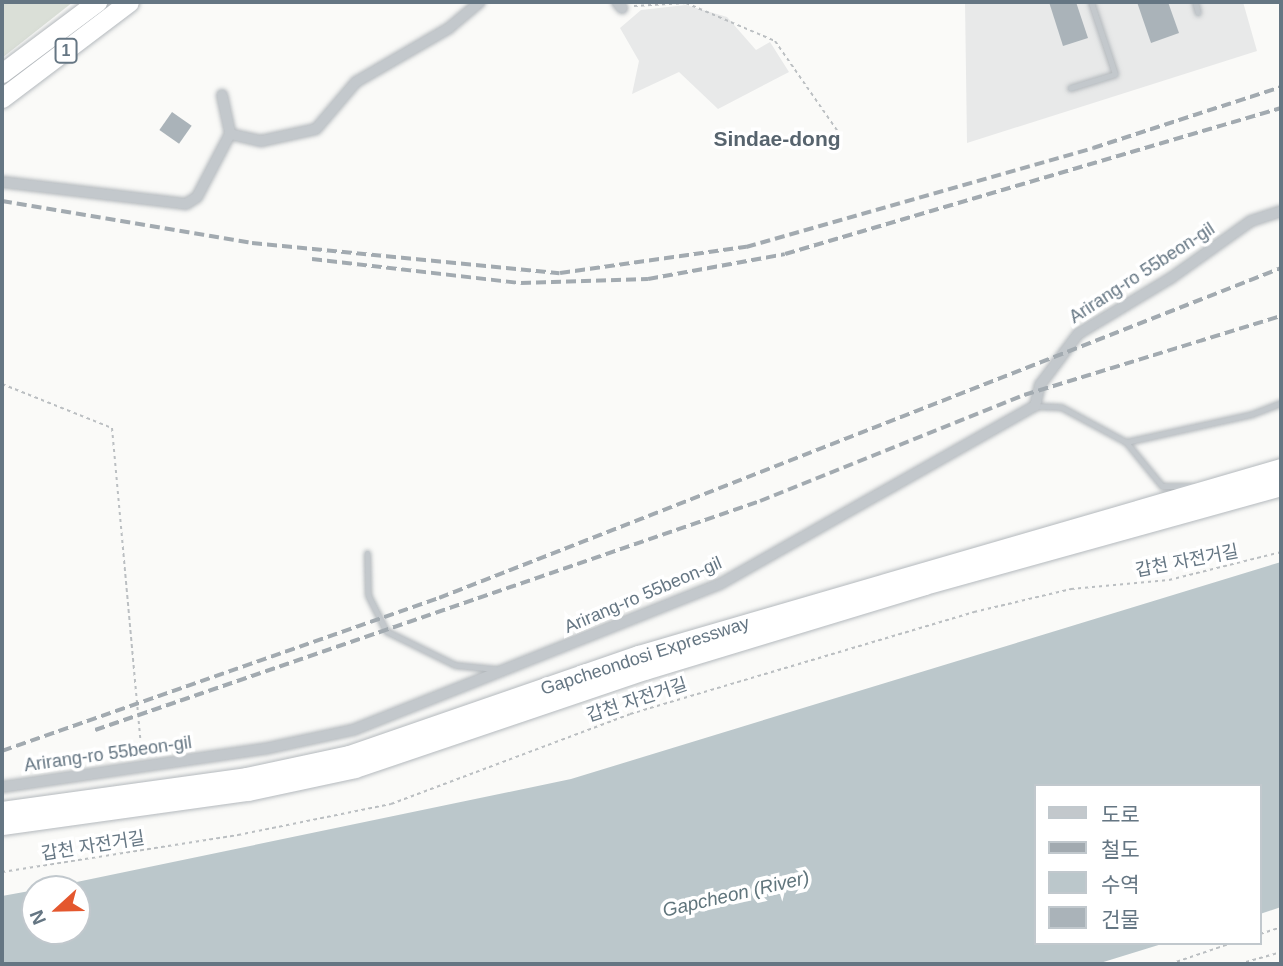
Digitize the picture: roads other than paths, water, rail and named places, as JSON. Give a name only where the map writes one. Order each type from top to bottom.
[{"type":"highway","name":"1","points":[[2,73],[97,2]]},
{"type":"highway","name":"1","points":[[2,98],[129,2]]},
{"type":"highway","name":"Gapcheondosi Expressway","points":[[2,811],[246,777],[349,755],[638,655],[1281,468]]},
{"type":"highway","name":"Gapcheondosi Expressway","points":[[2,825],[248,790],[355,768],[698,654],[924,585],[1281,486]]},
{"type":"street","points":[[230,134],[261,141],[316,130],[356,82],[449,28],[480,2]]},
{"type":"street","points":[[2,182],[186,204],[197,197],[230,134],[222,95]]},
{"type":"street","name":"Arirang-ro 55beon-gil","points":[[2,787],[143,767],[353,730],[720,584],[1035,406],[1041,385],[1078,334],[1171,278],[1251,221],[1281,211]]},
{"type":"lane","points":[[1070,88],[1115,74],[1091,2]]},
{"type":"lane","points":[[1195,2],[1198,13]]},
{"type":"lane","points":[[1126,442],[1252,414],[1281,403]]},
{"type":"lane","points":[[1035,406],[1061,407],[1126,442],[1162,486],[1223,486]]},
{"type":"lane","points":[[367,553],[368,595],[386,631],[456,665],[481,670],[506,668]]},
{"type":"water","name":"Gapcheon (River)","points":[[1281,562],[1281,907],[1262,913],[1262,784],[1034,784],[1034,945],[1159,945],[1097,964],[2,964],[2,896],[21,893],[21,945],[91,945],[91,879],[571,779]]},
{"type":"railway","points":[[2,201],[252,243],[560,273],[746,247],[1093,148],[1281,87]]},
{"type":"railway","points":[[312,259],[521,283],[648,279],[785,254],[1281,108]]},
{"type":"railway","points":[[2,751],[439,598],[1281,268]]},
{"type":"railway","points":[[95,730],[760,501],[1024,395],[1281,316]]},
{"type":"district","name":"Sindae-dong","points":[[777,139]]}]
